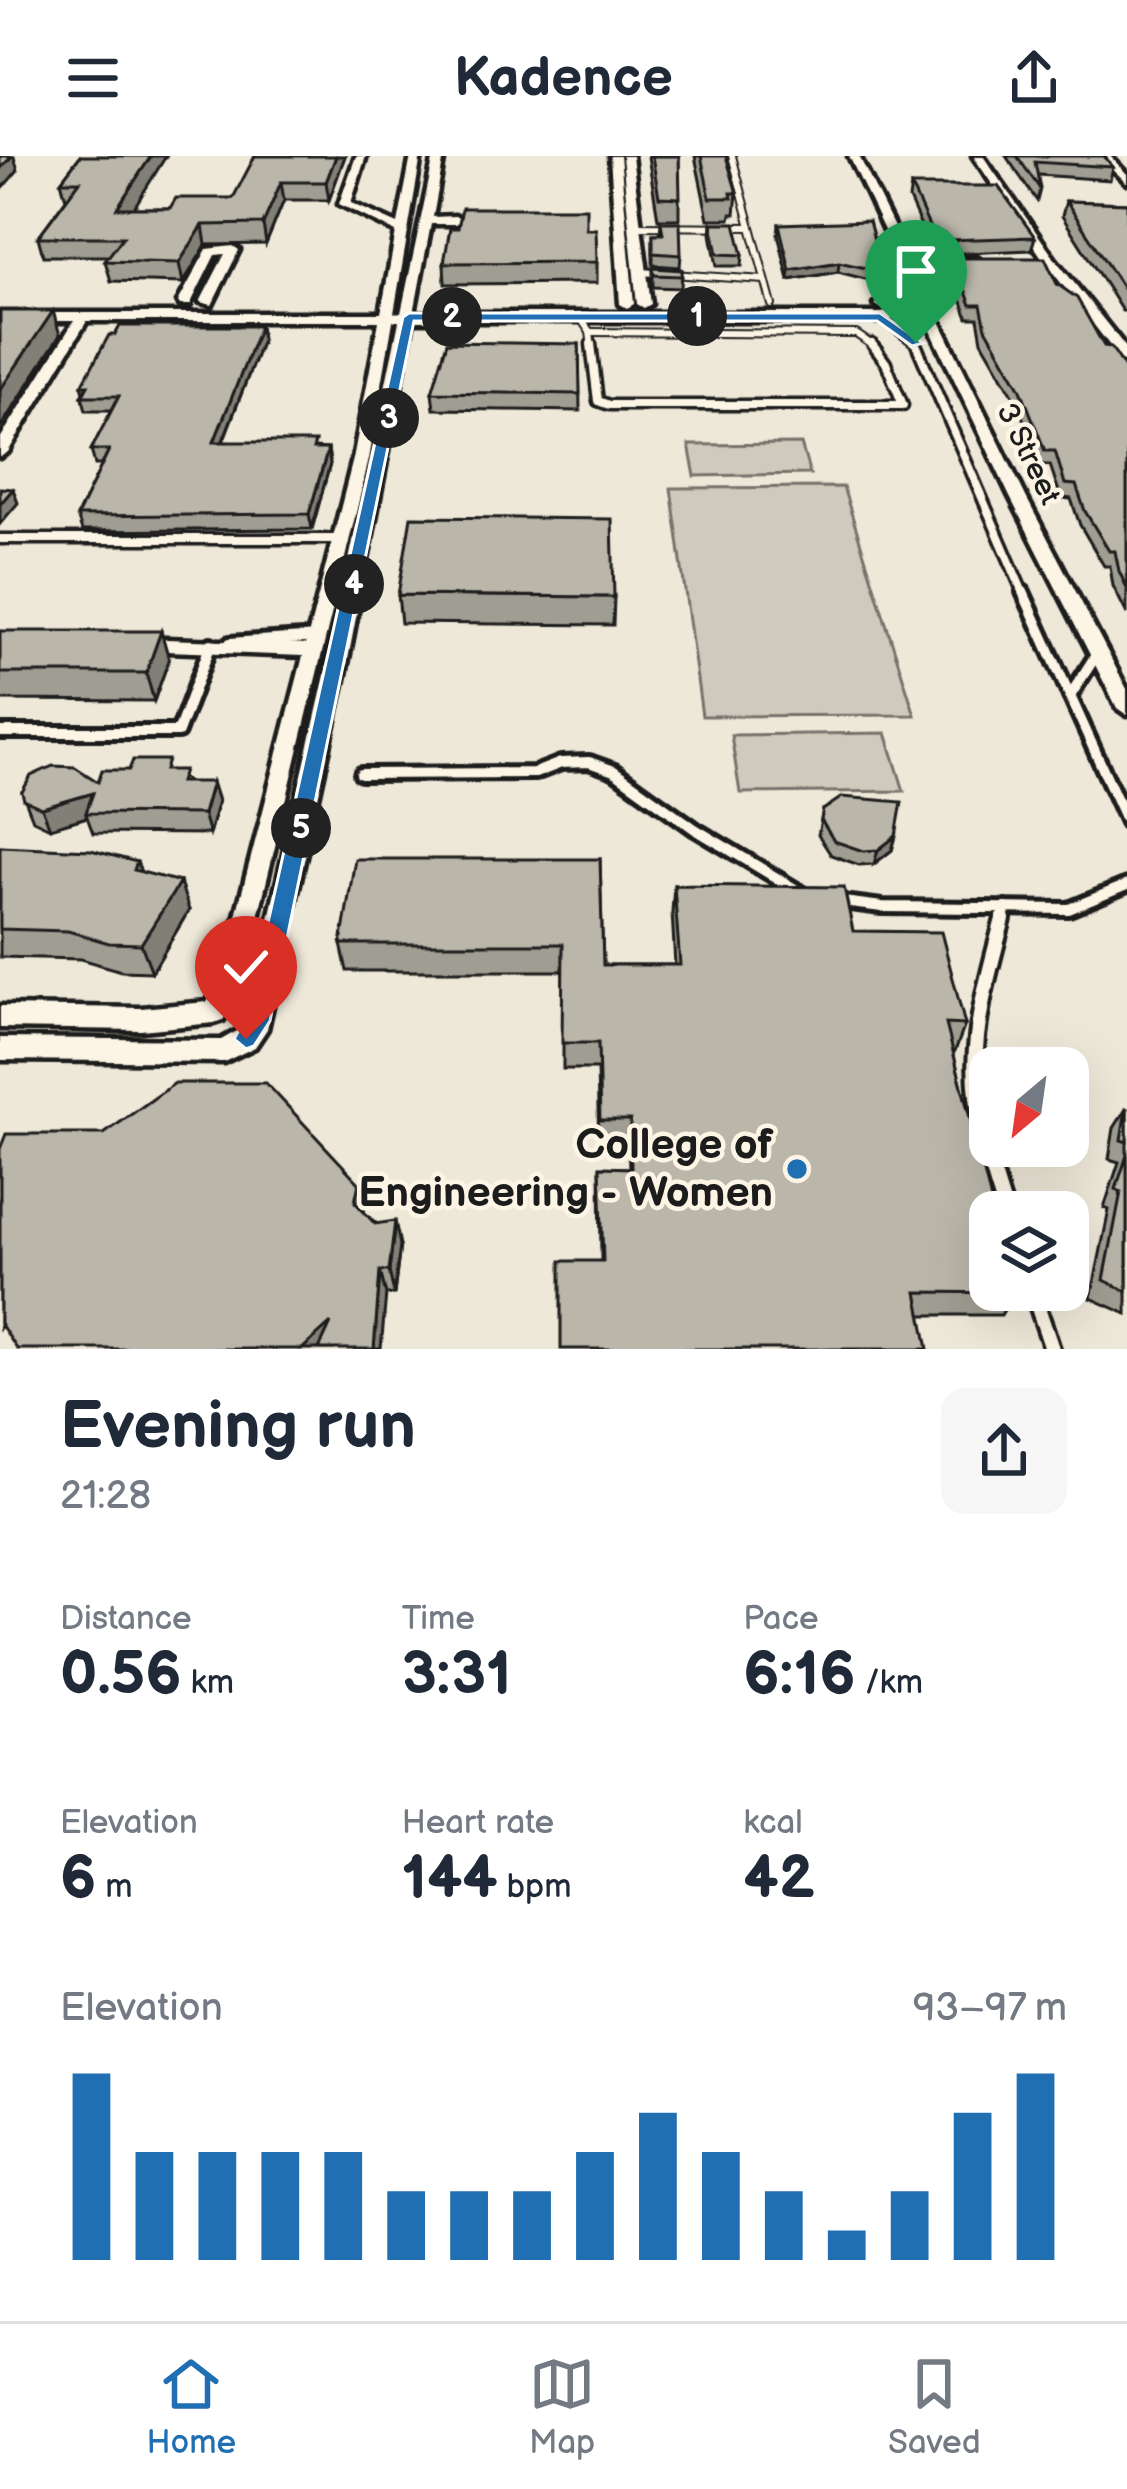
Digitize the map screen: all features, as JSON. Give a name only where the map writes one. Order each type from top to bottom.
[{"type":"street","points":[[361,156],[345,205],[404,231]]},
{"type":"street","points":[[400,309],[404,231],[416,156]]},
{"type":"street","points":[[0,1049],[224,1051],[246,1039],[258,1021],[343,638],[400,309],[437,161],[449,156]]},
{"type":"street","points":[[615,156],[627,304]]},
{"type":"street","points":[[627,156],[644,304]]},
{"type":"street","name":"3 Street","points":[[854,156],[1127,708]]},
{"type":"street","points":[[978,156],[1051,262],[1127,358]]},
{"type":"street","points":[[1104,156],[1127,180]]},
{"type":"street","points":[[425,221],[454,220]]},
{"type":"street","points":[[185,302],[212,252],[230,248],[207,302]]},
{"type":"street","points":[[906,262],[988,262]]},
{"type":"street","points":[[1030,262],[1051,262]]},
{"type":"street","points":[[577,312],[627,304],[741,317],[772,305],[878,311],[921,294]]},
{"type":"street","points":[[0,302],[207,302],[741,317],[929,311]]},
{"type":"street","points":[[0,316],[400,309]]},
{"type":"street","points":[[0,452],[83,316]]},
{"type":"street","points":[[214,1012],[230,988],[341,539],[371,459]]},
{"type":"street","points":[[211,644],[314,644],[343,638]]},
{"type":"street","points":[[0,1017],[141,1019],[214,1012],[246,1039]]},
{"type":"lane","points":[[732,156],[772,305]]},
{"type":"lane","points":[[635,226],[751,227]]},
{"type":"lane","points":[[640,272],[765,280]]},
{"type":"lane","points":[[878,311],[916,343],[976,490],[1127,822]]},
{"type":"lane","points":[[577,312],[590,332],[598,401],[610,405],[903,405],[872,339],[741,317],[590,332]]},
{"type":"lane","points":[[0,539],[341,539]]},
{"type":"lane","points":[[0,732],[178,732],[211,644],[117,644]]},
{"type":"lane","points":[[1070,696],[1098,652]]},
{"type":"lane","points":[[361,774],[535,772],[561,763],[589,762],[614,771],[695,830],[813,898],[882,907],[1069,909],[1127,885]]},
{"type":"lane","points":[[999,1191],[982,1139],[972,1070],[978,1018],[1006,908]]},
{"type":"lane","points":[[1040,1311],[1052,1349]]},
{"type":"shaded area","points":[[801,444],[810,474],[695,476],[689,445]]},
{"type":"shaded area","points":[[843,487],[915,715],[702,716],[671,488]]},
{"type":"shaded area","points":[[886,733],[904,791],[740,793],[731,735]]},
{"type":"building","points":[[80,156],[151,156],[117,208],[170,208],[176,198],[233,198],[255,156],[336,156],[326,182],[281,182],[263,224],[203,225],[179,263],[105,261],[123,237],[38,237],[80,181],[61,181]]},
{"type":"building","points":[[652,156],[679,156],[680,198],[659,197]]},
{"type":"building","points":[[701,156],[726,156],[737,193],[731,193],[732,198],[710,198]]},
{"type":"building","points":[[1017,156],[1104,156],[1113,167],[1035,162],[1040,189]]},
{"type":"building","points":[[911,186],[998,186],[1035,237],[947,240],[944,234],[932,233]]},
{"type":"building","points":[[1066,201],[1127,203],[1127,295]]},
{"type":"building","points":[[462,208],[586,208],[586,229],[596,229],[597,262],[444,263],[450,228],[458,228]]},
{"type":"building","points":[[869,221],[874,240],[882,240],[884,251],[870,269],[839,262],[790,270],[779,224]]},
{"type":"building","points":[[661,222],[680,222],[681,255],[653,253],[653,234],[663,234]]},
{"type":"building","points":[[712,223],[735,223],[743,255],[718,254]]},
{"type":"building","points":[[953,258],[1045,258],[1057,284],[1077,298],[1104,346],[1111,347],[1127,371],[1127,588],[1115,551],[1109,551],[1085,511],[1076,485],[1065,484],[1055,451],[1045,451],[1020,387],[986,328],[981,305],[971,305]]},
{"type":"building","points":[[653,268],[682,270],[682,276],[654,275]]},
{"type":"building","points":[[0,311],[53,311],[0,390]]},
{"type":"building","points":[[120,326],[260,326],[214,442],[315,442],[313,449],[328,449],[309,514],[77,516],[109,450],[91,450],[119,396],[82,396],[88,385],[82,385],[109,335],[115,335]]},
{"type":"building","points":[[447,342],[579,344],[580,394],[432,392]]},
{"type":"building","points":[[0,488],[13,489],[0,504]]},
{"type":"building","points":[[411,517],[612,519],[614,597],[398,595]]},
{"type":"building","points":[[0,631],[161,631],[146,673],[0,673]]},
{"type":"building","points":[[133,760],[168,760],[165,770],[184,770],[180,782],[212,782],[203,814],[86,813],[93,793],[42,808],[24,800],[22,792],[31,776],[53,766],[75,767],[98,782],[102,770],[129,770]]},
{"type":"building","points":[[842,797],[902,802],[896,836],[878,850],[863,851],[834,841],[821,820],[823,810]]},
{"type":"building","points":[[0,846],[91,850],[137,862],[134,870],[180,882],[141,944],[109,943],[68,931],[0,929]]},
{"type":"building","name":"College of Engineering - Women","points":[[355,859],[600,859],[603,965],[680,965],[674,885],[844,887],[853,931],[941,932],[965,1025],[946,1024],[969,1114],[969,1167],[983,1167],[989,1191],[969,1191],[969,1293],[917,1292],[928,1349],[561,1349],[561,1261],[603,1261],[600,1167],[631,1168],[630,1120],[600,1120],[598,1043],[562,1043],[563,944],[341,944]]},
{"type":"building","points":[[175,1083],[266,1083],[359,1183],[355,1202],[375,1224],[395,1221],[389,1271],[380,1271],[374,1349],[319,1349],[331,1323],[302,1349],[17,1349],[0,1323],[0,1149],[6,1134],[104,1134]]},
{"type":"building","points":[[1127,1109],[1127,1142],[1121,1140]]},
{"type":"building","points":[[1127,1155],[1127,1291],[1104,1280],[1121,1192],[1116,1189]]},
{"type":"place","name":"College of Engineering - Women","points":[[797,1169]]},
{"type":"route","points":[[246,1039],[258,1021],[409,317],[880,317],[916,343]]}]
